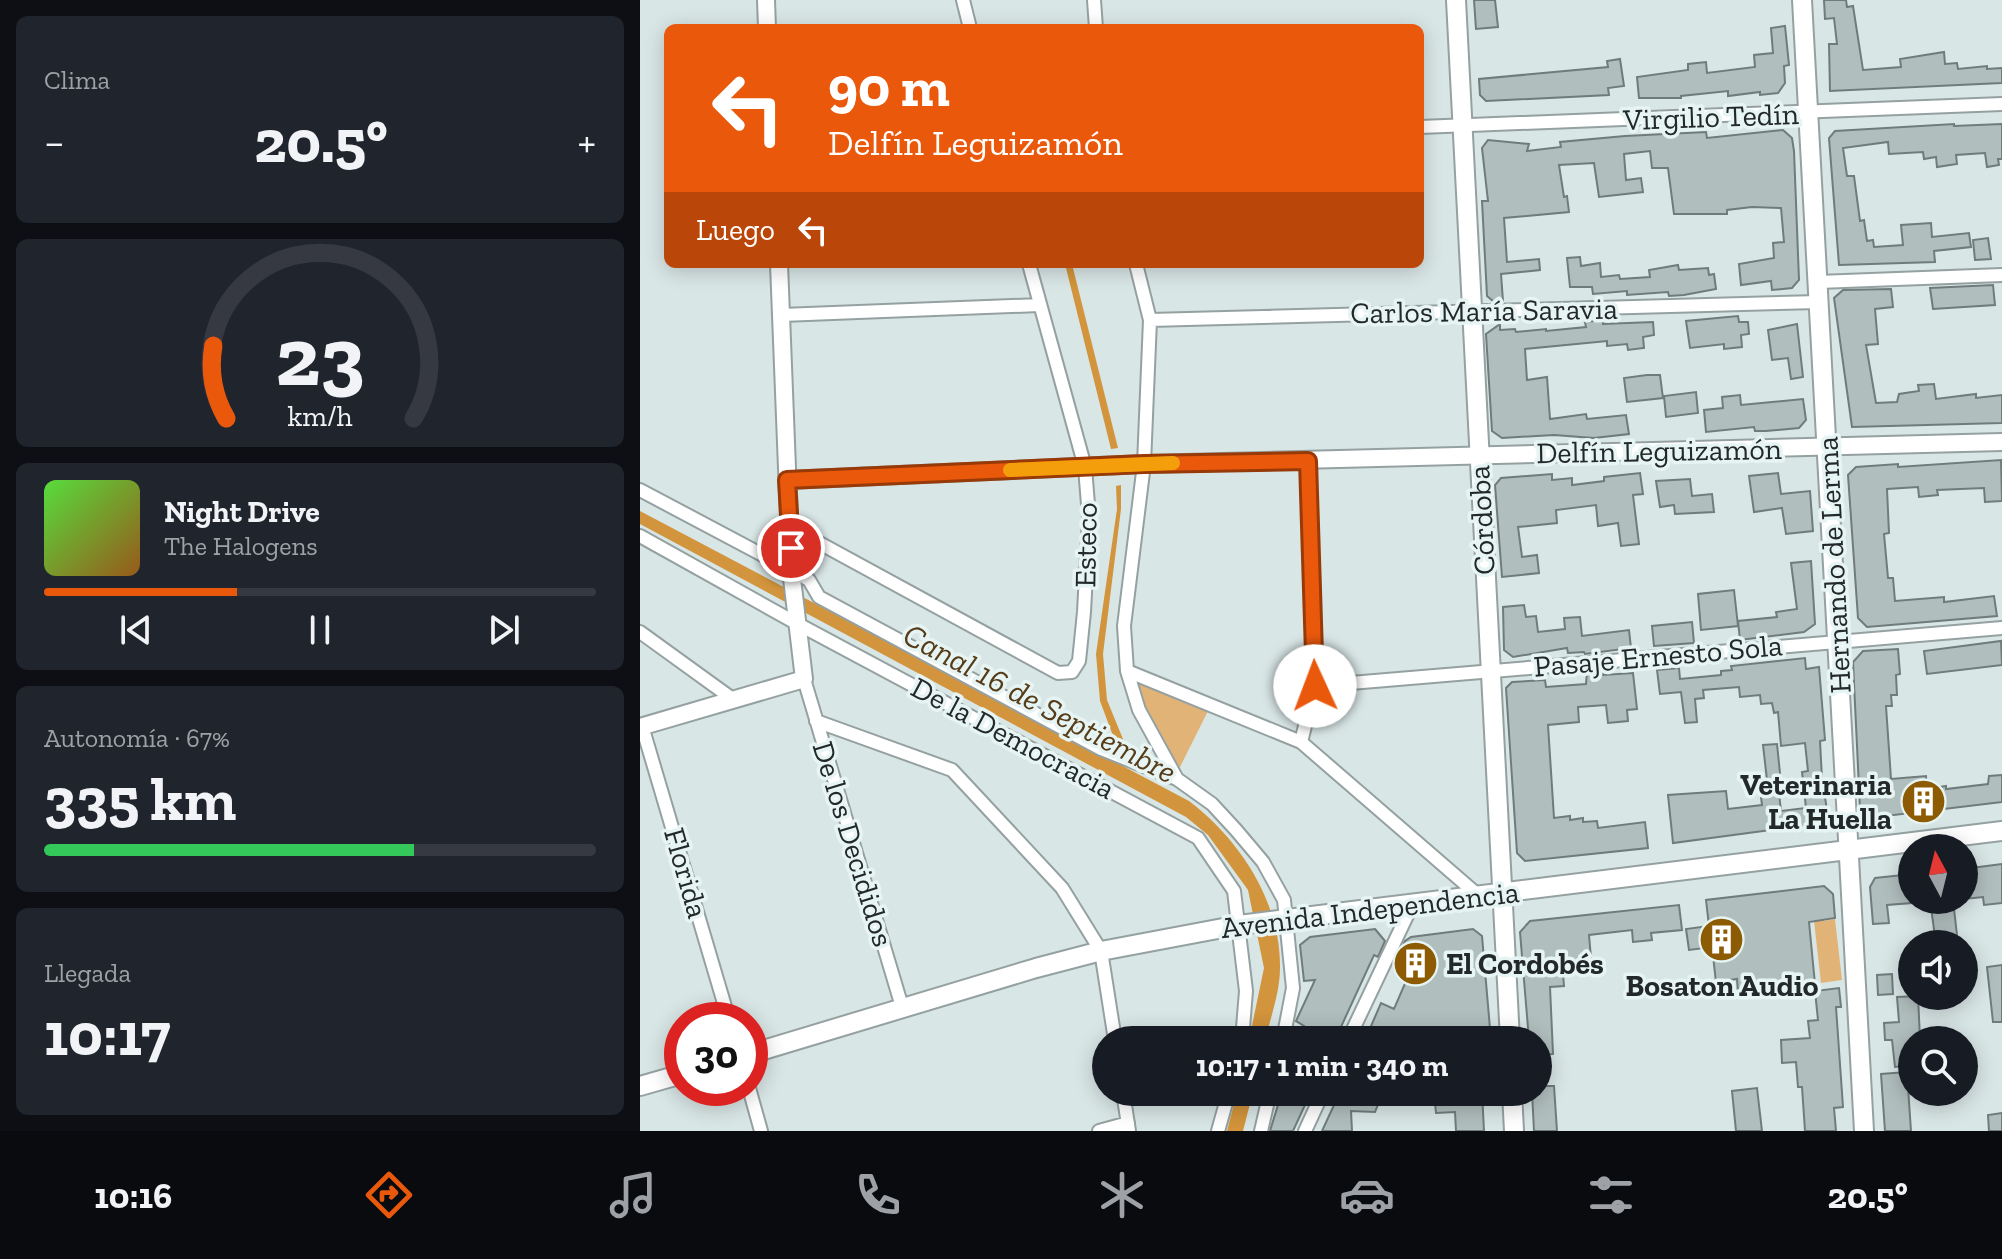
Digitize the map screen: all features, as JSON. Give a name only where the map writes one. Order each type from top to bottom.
[{"type":"main road","name":"Córdoba","points":[[1456,0],[1509,1026]]},
{"type":"main road","name":"Hernando de Lerma","points":[[1802,0],[1864,1131]]},
{"type":"main road","name":"Avenida Independencia","points":[[768,1049],[1036,968],[1101,951],[1239,925],[2002,831]]},
{"type":"main road","points":[[640,1086],[664,1079]]},
{"type":"main road","points":[[1513,1106],[1514,1131]]},
{"type":"street","points":[[766,0],[767,24]]},
{"type":"street","points":[[963,0],[969,24]]},
{"type":"street","points":[[1094,0],[1096,24]]},
{"type":"street","name":"Virgilio Tedín","points":[[1424,127],[2002,104]]},
{"type":"street","points":[[641,726],[804,679],[791,570],[779,268]]},
{"type":"street","name":"Esteco","points":[[790,527],[1058,673],[1072,672],[1079,661],[1089,517],[1085,467],[1030,268]]},
{"type":"street","points":[[1137,268],[1150,320],[1144,464],[1124,626],[1127,671],[1139,710],[1177,779],[1212,804],[1263,862],[1284,900],[1293,988],[1286,1026]]},
{"type":"street","points":[[1818,282],[2002,275]]},
{"type":"street","name":"Carlos María Saravia","points":[[1150,320],[1819,302]]},
{"type":"street","points":[[782,315],[1039,305]]},
{"type":"street","name":"Delfín Leguizamón","points":[[787,480],[1144,464],[2002,442]]},
{"type":"street","points":[[1301,742],[1315,686],[1308,461]]},
{"type":"street","name":"De la Democracia","points":[[640,490],[809,580],[819,597],[984,687],[1101,749],[1177,779]]},
{"type":"street","name":"De la Democracia","points":[[640,536],[1198,838],[1234,891],[1246,991],[1243,1026]]},
{"type":"street","name":"Pasaje Ernesto Sola","points":[[1315,686],[2002,628]]},
{"type":"street","points":[[640,632],[734,700]]},
{"type":"street","points":[[1127,671],[1301,742],[1479,896]]},
{"type":"street","name":"De los Decididos","points":[[804,679],[903,1010]]},
{"type":"street","points":[[816,721],[952,770],[1062,888],[1101,951],[1113,1026]]},
{"type":"street","name":"Florida","points":[[641,726],[724,1002]]},
{"type":"street","points":[[1355,1026],[1413,903]]},
{"type":"street","points":[[754,1106],[761,1131]]},
{"type":"street","points":[[1099,1131],[1128,1127],[1125,1106]]},
{"type":"street","points":[[1218,1131],[1225,1106]]},
{"type":"street","points":[[1261,1131],[1267,1106]]},
{"type":"street","points":[[1305,1131],[1317,1106]]},
{"type":"shaded area","points":[[1066,268],[1073,268],[1118,448],[1111,449]]},
{"type":"shaded area","points":[[1121,485],[1121,509],[1103,654],[1107,700],[1125,744],[1115,741],[1100,701],[1096,654],[1117,509],[1116,486]]},
{"type":"shaded area","points":[[640,511],[1189,801],[1240,853],[1265,896],[1278,943],[1280,968],[1269,1026],[1252,1026],[1264,968],[1248,890],[1208,835],[1186,817],[640,524]]},
{"type":"shaded area","points":[[1132,677],[1209,709],[1177,773],[1142,708]]},
{"type":"shaded area","points":[[1823,910],[1824,921],[1835,919],[1842,980],[1821,983],[1813,912]]},
{"type":"shaded area","points":[[1233,1106],[1249,1106],[1243,1131],[1227,1131]]},
{"type":"building","points":[[1474,0],[1495,0],[1498,27],[1476,29]]},
{"type":"building","points":[[1824,0],[1846,0],[1847,7],[1853,6],[1863,70],[1901,67],[1900,59],[1944,52],[1945,64],[1957,63],[1958,69],[2002,68],[2002,83],[1830,91],[1829,44],[1837,44],[1834,18],[1825,19]]},
{"type":"building","points":[[1785,26],[1789,65],[1784,66],[1785,83],[1778,93],[1728,96],[1728,91],[1681,98],[1639,98],[1637,77],[1688,70],[1688,64],[1706,62],[1707,73],[1755,67],[1754,55],[1773,53],[1771,28]]},
{"type":"building","points":[[1620,59],[1624,86],[1608,88],[1609,95],[1486,101],[1480,95],[1479,79],[1608,67],[1607,61]]},
{"type":"building","points":[[2002,124],[2002,159],[1998,159],[1999,165],[1987,167],[1985,153],[1956,155],[1957,164],[1937,167],[1936,157],[1924,159],[1923,152],[1889,154],[1888,142],[1843,148],[1847,176],[1854,176],[1860,221],[1864,220],[1867,241],[1873,240],[1874,247],[1903,245],[1901,225],[1931,223],[1932,237],[1969,233],[1971,247],[1934,251],[1935,262],[1839,265],[1829,138],[1835,131]]},
{"type":"building","points":[[1783,130],[1792,138],[1794,151],[1799,280],[1792,288],[1772,290],[1771,281],[1741,285],[1739,264],[1774,258],[1773,243],[1784,242],[1781,208],[1752,207],[1727,210],[1727,214],[1674,214],[1668,168],[1652,168],[1650,151],[1624,154],[1626,180],[1641,178],[1643,192],[1599,197],[1594,163],[1559,165],[1569,212],[1504,218],[1507,262],[1539,259],[1540,270],[1501,274],[1503,301],[1494,302],[1487,296],[1482,201],[1488,201],[1482,148],[1488,140],[1529,144],[1527,151],[1561,147],[1560,142],[1625,136],[1706,132],[1707,138]]},
{"type":"building","points":[[1988,238],[1991,259],[1975,260],[1973,240]]},
{"type":"building","points":[[1580,257],[1581,266],[1600,263],[1601,277],[1619,275],[1620,279],[1650,277],[1649,270],[1678,265],[1679,270],[1708,268],[1709,275],[1714,274],[1716,289],[1669,296],[1668,292],[1593,294],[1592,287],[1570,287],[1567,258]]},
{"type":"building","points":[[1993,285],[1995,305],[1933,309],[1930,288]]},
{"type":"building","points":[[1891,289],[1893,307],[1875,309],[1878,344],[1866,345],[1876,403],[1897,402],[1899,394],[1919,391],[1918,385],[1934,384],[1936,399],[1976,394],[1976,398],[2002,395],[2002,423],[1852,427],[1834,298],[1843,290]]},
{"type":"building","points":[[1738,316],[1739,322],[1748,322],[1749,334],[1741,335],[1742,347],[1724,349],[1724,344],[1690,348],[1686,321]]},
{"type":"building","points":[[1603,320],[1603,324],[1653,322],[1654,335],[1643,337],[1644,348],[1628,350],[1627,344],[1607,346],[1607,341],[1525,349],[1527,380],[1547,377],[1550,419],[1586,414],[1587,419],[1626,415],[1629,434],[1594,438],[1554,435],[1502,438],[1492,431],[1486,334],[1500,324],[1500,330],[1546,331],[1586,327],[1585,322]]},
{"type":"building","points":[[1797,324],[1803,377],[1791,379],[1788,358],[1772,360],[1768,330]]},
{"type":"building","points":[[1660,375],[1663,398],[1627,402],[1624,378]]},
{"type":"building","points":[[1696,392],[1698,413],[1666,417],[1664,396]]},
{"type":"building","points":[[1740,395],[1741,405],[1803,399],[1806,420],[1799,428],[1755,431],[1754,427],[1706,432],[1704,410],[1723,408],[1722,397]]},
{"type":"building","points":[[2001,460],[2002,501],[1985,502],[1984,488],[1937,490],[1938,495],[1919,497],[1918,487],[1887,489],[1889,533],[1884,534],[1888,578],[1893,578],[1895,601],[1944,597],[1944,602],[1994,596],[1997,616],[1867,627],[1858,618],[1848,475],[1856,467]]},
{"type":"building","points":[[1640,473],[1643,494],[1633,495],[1639,544],[1621,546],[1618,523],[1598,526],[1596,505],[1556,510],[1557,523],[1518,527],[1522,557],[1537,555],[1539,573],[1502,577],[1495,485],[1501,478],[1552,474],[1552,480],[1572,478],[1572,485]]},
{"type":"building","points":[[1778,473],[1781,494],[1810,491],[1813,531],[1786,534],[1782,508],[1754,512],[1749,476]]},
{"type":"building","points":[[1690,479],[1692,496],[1712,494],[1714,512],[1675,514],[1674,505],[1660,507],[1656,481]]},
{"type":"building","points":[[1811,561],[1815,624],[1804,632],[1740,640],[1738,621],[1777,617],[1776,612],[1797,609],[1791,563]]},
{"type":"building","points":[[1734,590],[1738,626],[1701,630],[1698,594]]},
{"type":"building","points":[[1524,605],[1526,617],[1536,616],[1538,632],[1565,629],[1564,618],[1580,617],[1582,636],[1629,630],[1631,648],[1585,654],[1568,653],[1567,648],[1513,657],[1504,650],[1503,607]]},
{"type":"building","points":[[1692,622],[1694,643],[1654,646],[1652,626]]},
{"type":"building","points":[[2001,641],[2002,665],[1927,674],[1924,651]]},
{"type":"building","points":[[1898,649],[1900,674],[1896,675],[1897,695],[1891,695],[1892,706],[1886,706],[1891,779],[1926,776],[1927,789],[1946,786],[1946,789],[1988,784],[1989,776],[2002,775],[2002,802],[1869,818],[1860,809],[1853,662],[1863,651]]},
{"type":"building","points":[[1805,658],[1806,669],[1819,667],[1825,740],[1820,741],[1822,779],[1828,816],[1822,823],[1673,843],[1668,795],[1726,791],[1728,809],[1762,805],[1759,781],[1767,780],[1763,745],[1777,744],[1781,811],[1806,808],[1802,772],[1808,771],[1805,743],[1781,746],[1778,712],[1774,713],[1772,703],[1761,704],[1760,695],[1740,697],[1739,687],[1703,690],[1704,698],[1695,699],[1697,722],[1685,723],[1681,692],[1660,694],[1657,670],[1679,668],[1680,679],[1721,675],[1721,671],[1732,670],[1731,666]]},
{"type":"building","points":[[1603,671],[1603,675],[1633,673],[1637,709],[1627,710],[1628,721],[1608,723],[1606,705],[1578,707],[1579,722],[1548,725],[1554,818],[1570,816],[1570,820],[1583,818],[1583,822],[1597,821],[1598,828],[1645,822],[1648,848],[1525,861],[1517,853],[1506,688],[1512,682],[1545,680],[1546,687],[1586,684],[1587,672]]},
{"type":"building","points":[[2002,864],[2002,903],[1984,905],[1983,897],[1978,898],[1978,867]]},
{"type":"building","points":[[1898,876],[1898,904],[1887,905],[1889,923],[1873,924],[1870,887],[1875,878]]},
{"type":"building","points":[[1824,886],[1833,894],[1835,918],[1809,922],[1815,984],[1738,993],[1737,979],[1716,982],[1712,947],[1689,950],[1686,929],[1709,926],[1706,900]]},
{"type":"building","points":[[1679,905],[1682,930],[1651,933],[1652,940],[1633,942],[1632,930],[1589,935],[1591,958],[1562,962],[1564,986],[1550,987],[1552,1026],[1528,1026],[1520,932],[1530,921]]},
{"type":"building","points":[[1932,914],[1955,914],[1956,930],[1934,930]]},
{"type":"building","points":[[1375,929],[1385,941],[1378,957],[1374,955],[1341,1026],[1304,1026],[1296,1021],[1315,980],[1304,981],[1300,945],[1310,937]]},
{"type":"building","points":[[1473,929],[1482,936],[1490,1026],[1371,1026],[1381,1003],[1394,1009],[1410,972],[1394,964],[1405,941],[1411,937]]},
{"type":"building","points":[[2002,965],[2002,1022],[1993,1022],[1987,967]]},
{"type":"building","points":[[1892,974],[1893,994],[1878,995],[1877,975]]},
{"type":"building","points":[[1839,988],[1841,1007],[1836,1007],[1843,1107],[1834,1108],[1836,1131],[1805,1131],[1802,1087],[1798,1087],[1796,1062],[1782,1063],[1781,1040],[1810,1038],[1808,1021],[1818,1020],[1815,991]]},
{"type":"building","points":[[1898,1010],[1919,1010],[1919,1026],[1898,1026],[1898,1067],[1895,1067],[1892,1040],[1885,1040],[1884,1023],[1899,1022]]},
{"type":"building","points":[[1898,1073],[1898,1106],[1909,1106],[1911,1131],[1885,1131],[1881,1074]]},
{"type":"building","points":[[1554,1086],[1557,1131],[1534,1131],[1533,1106],[1552,1106]]},
{"type":"building","points":[[1757,1088],[1762,1131],[1736,1131],[1732,1091]]},
{"type":"building","points":[[1278,1106],[1305,1106],[1293,1131],[1270,1131]]},
{"type":"building","points":[[1334,1106],[1377,1106],[1375,1112],[1351,1111],[1352,1131],[1322,1131]]},
{"type":"building","points":[[1435,1106],[1483,1106],[1484,1131],[1456,1131],[1455,1112],[1436,1113]]},
{"type":"building","points":[[2002,1113],[2002,1131],[1989,1131],[1988,1115]]},
{"type":"slow traffic","points":[[1010,470],[1173,463]]},
{"type":"place","name":"Veterinaria La Huella","points":[[1923,802]]},
{"type":"place","name":"Bosaton Audio","points":[[1722,940]]},
{"type":"place","name":"El Cordobés","points":[[1415,964]]},
{"type":"route","points":[[791,548],[787,480],[1144,464],[1308,461],[1315,686]]},
{"type":"water label","name":"Canal 16 de Septiembre","points":[[1040,703]]}]
